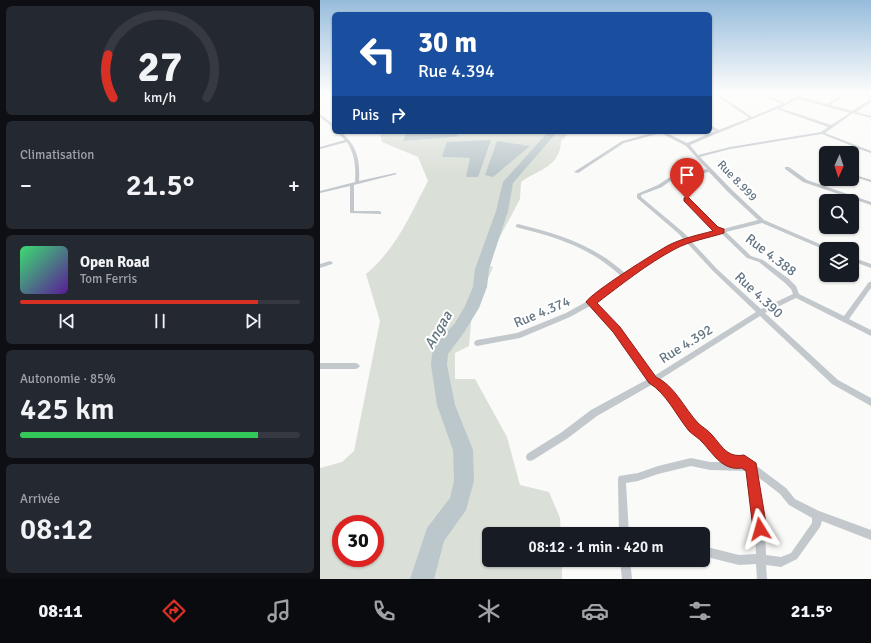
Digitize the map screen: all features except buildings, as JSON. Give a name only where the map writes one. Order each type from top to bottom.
[{"type":"street","points":[[712,134],[747,120]]},
{"type":"street","points":[[811,120],[832,127]]},
{"type":"street","points":[[698,156],[730,148],[822,133],[842,120]]},
{"type":"street","points":[[712,127],[718,131]]},
{"type":"street","points":[[822,133],[855,146]]},
{"type":"street","points":[[341,134],[348,140],[358,159],[352,212],[379,213]]},
{"type":"street","points":[[576,172],[623,142],[653,134]]},
{"type":"street","name":"Rue 8.999","points":[[665,134],[687,145],[730,191],[762,221],[819,246]]},
{"type":"street","points":[[687,145],[711,134]]},
{"type":"street","points":[[320,148],[348,140]]},
{"type":"street","points":[[859,147],[871,152]]},
{"type":"street","points":[[788,168],[805,182],[871,204]]},
{"type":"street","name":"Rue 4.390","points":[[711,170],[672,178],[660,186],[638,195],[688,240],[715,270],[835,382],[871,402]]},
{"type":"street","points":[[320,192],[395,174]]},
{"type":"street","points":[[859,177],[871,181]]},
{"type":"street","name":"Rue 4.388","points":[[685,195],[691,204],[711,225],[722,231],[749,257],[762,261],[787,281],[794,288],[796,295],[871,333]]},
{"type":"street","name":"Rue 4.374","points":[[478,343],[507,339],[528,333],[568,315],[672,247],[688,240],[762,221]]},
{"type":"street","points":[[518,226],[550,233],[576,243],[610,261],[626,276]]},
{"type":"street","points":[[859,262],[871,266]]},
{"type":"street","points":[[320,266],[330,263]]},
{"type":"street","points":[[845,320],[871,284]]},
{"type":"street","name":"Rue 4.392","points":[[530,457],[565,435],[594,413],[653,380],[760,313],[796,295]]},
{"type":"street","points":[[590,302],[616,330],[653,380],[661,384],[694,428],[706,437],[723,457],[736,463],[744,462],[752,467],[783,491],[792,502],[817,515],[871,535]]},
{"type":"street","points":[[320,366],[356,366]]},
{"type":"street","points":[[624,527],[622,479],[638,477],[658,470],[691,462],[710,466],[752,467]]},
{"type":"street","points":[[752,467],[760,529],[762,579]]},
{"type":"street","points":[[710,553],[739,560],[761,559],[781,562],[794,556],[817,524],[817,515]]},
{"type":"street","points":[[626,567],[627,579]]},
{"type":"shaded area","points":[[380,134],[405,134],[403,141],[457,137],[458,134],[568,134],[561,141],[560,150],[553,162],[521,182],[520,199],[485,265],[493,267],[472,311],[469,346],[455,353],[455,379],[475,379],[507,437],[520,485],[549,492],[560,518],[561,527],[482,527],[482,567],[562,567],[562,579],[320,579],[320,468],[342,462],[354,451],[380,321],[366,274],[386,253],[402,230],[428,181],[418,157],[382,142]],"holes":[[[490,140],[466,177],[471,158],[442,157]]]},
{"type":"shaded area","points":[[405,134],[458,134],[457,137],[403,141]]},
{"type":"shaded area","points":[[491,140],[478,177],[466,177],[470,158],[442,157],[447,142]]},
{"type":"shaded area","points":[[497,141],[530,146],[493,177],[485,175]]},
{"type":"waterway","name":"Angaa","points":[[422,579],[435,536],[459,503],[464,481],[463,450],[446,405],[439,365],[440,354],[472,308],[480,287],[482,269],[502,211],[508,182],[551,134]]},
{"type":"route","points":[[687,199],[716,229],[722,231],[688,240],[672,247],[626,276],[590,302],[616,330],[653,380],[661,384],[673,398],[694,428],[713,444],[723,457],[736,463],[744,462],[752,467],[760,529]]}]
